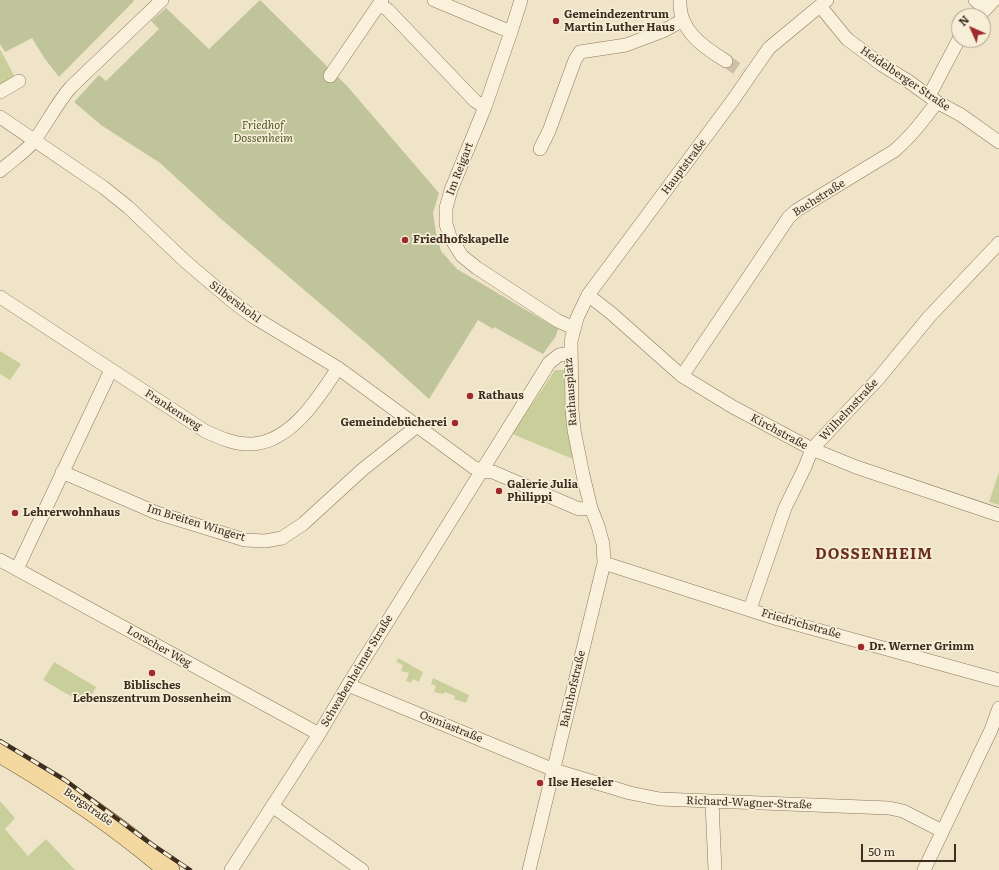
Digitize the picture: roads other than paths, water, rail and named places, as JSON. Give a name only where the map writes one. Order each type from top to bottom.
[{"type":"main road","name":"Bergstraße","points":[[0,752],[62,789],[108,821],[137,842],[169,870]]},
{"type":"street","points":[[0,171],[34,140],[67,92],[162,0]]},
{"type":"street","points":[[434,0],[512,32]]},
{"type":"street","name":"Im Reigart","points":[[521,0],[512,32],[485,107],[451,190],[446,208],[446,224],[450,237],[462,256],[477,268],[558,321],[574,328]]},
{"type":"street","points":[[680,0],[679,6],[683,20],[689,32],[693,37],[726,61]]},
{"type":"street","points":[[975,0],[986,8]]},
{"type":"street","points":[[330,76],[381,2],[475,101],[485,107]]},
{"type":"street","name":"Hauptstraße","points":[[571,353],[574,328],[581,308],[588,295],[746,75],[769,48],[824,3]]},
{"type":"street","name":"Heidelberger Straße","points":[[824,3],[847,39],[882,65],[933,99],[961,115],[999,142]]},
{"type":"street","points":[[540,149],[549,131],[575,60],[580,52],[584,50],[611,48],[626,45],[663,31],[683,20]]},
{"type":"street","name":"Bachstraße","points":[[682,376],[788,217],[797,210],[894,152],[920,125],[955,48]]},
{"type":"street","points":[[0,92],[19,81]]},
{"type":"street","name":"Silbershohl","points":[[0,117],[103,187],[128,207],[186,262],[252,316],[338,368],[473,468],[482,471]]},
{"type":"street","name":"Wilhelmstraße","points":[[750,609],[785,508],[812,449],[878,379],[930,317],[999,243]]},
{"type":"street","name":"Kirchstraße","points":[[588,295],[611,313],[682,376],[733,407],[812,449],[856,467],[999,515]]},
{"type":"street","name":"Frankenweg","points":[[0,297],[205,431],[222,438],[253,444],[267,441],[288,430],[302,417],[316,400],[338,368]]},
{"type":"street","name":"Rathausplatz","points":[[482,471],[549,364],[559,355],[571,353],[572,410],[574,430],[591,508]]},
{"type":"street","points":[[17,568],[111,370]]},
{"type":"street","name":"Im Breiten Wingert","points":[[62,472],[157,513],[245,540],[265,541],[282,538],[303,524],[362,470],[416,427]]},
{"type":"street","points":[[482,471],[493,472],[579,510],[591,508]]},
{"type":"street","name":"Schwabenheimer Straße","points":[[231,870],[319,734],[348,684],[482,471]]},
{"type":"street","name":"Bahnhofstraße","points":[[529,870],[604,563],[603,544],[591,508]]},
{"type":"street","name":"Lorscher Weg","points":[[0,560],[319,734]]},
{"type":"street","name":"Friedrichstraße","points":[[604,563],[778,619],[999,680]]},
{"type":"street","name":"Osmiastraße","points":[[348,684],[554,770]]},
{"type":"street","points":[[924,870],[991,730],[999,708]]},
{"type":"street","name":"Richard-Wagner-Straße","points":[[554,770],[630,793],[660,799],[889,808],[903,811],[942,831]]},
{"type":"street","points":[[712,802],[715,870]]},
{"type":"street","points":[[272,806],[362,870]]},
{"type":"tunnel","points":[[726,61],[742,72]]},
{"type":"railway","points":[[0,741],[65,780],[147,841],[190,870]]},
{"type":"place","name":"Gemeindezentrum Martin Luther Haus","points":[[556,21]]},
{"type":"place","name":"Friedhofskapelle","points":[[405,240]]},
{"type":"place","name":"Rathaus","points":[[470,396]]},
{"type":"place","name":"Gemeindebücherei","points":[[455,423]]},
{"type":"place","name":"Galerie Julia Philippi","points":[[499,491]]},
{"type":"place","name":"Lehrerwohnhaus","points":[[15,513]]},
{"type":"place","name":"Dr. Werner Grimm","points":[[861,647]]},
{"type":"place","name":"Biblisches Lebenszentrum Dossenheim","points":[[152,673]]},
{"type":"place","name":"Ilse Heseler","points":[[540,783]]},
{"type":"district","name":"DOSSENHEIM","points":[[874,555]]},
{"type":"park label","name":"Friedhof Dossenheim","points":[[263,132]]}]
